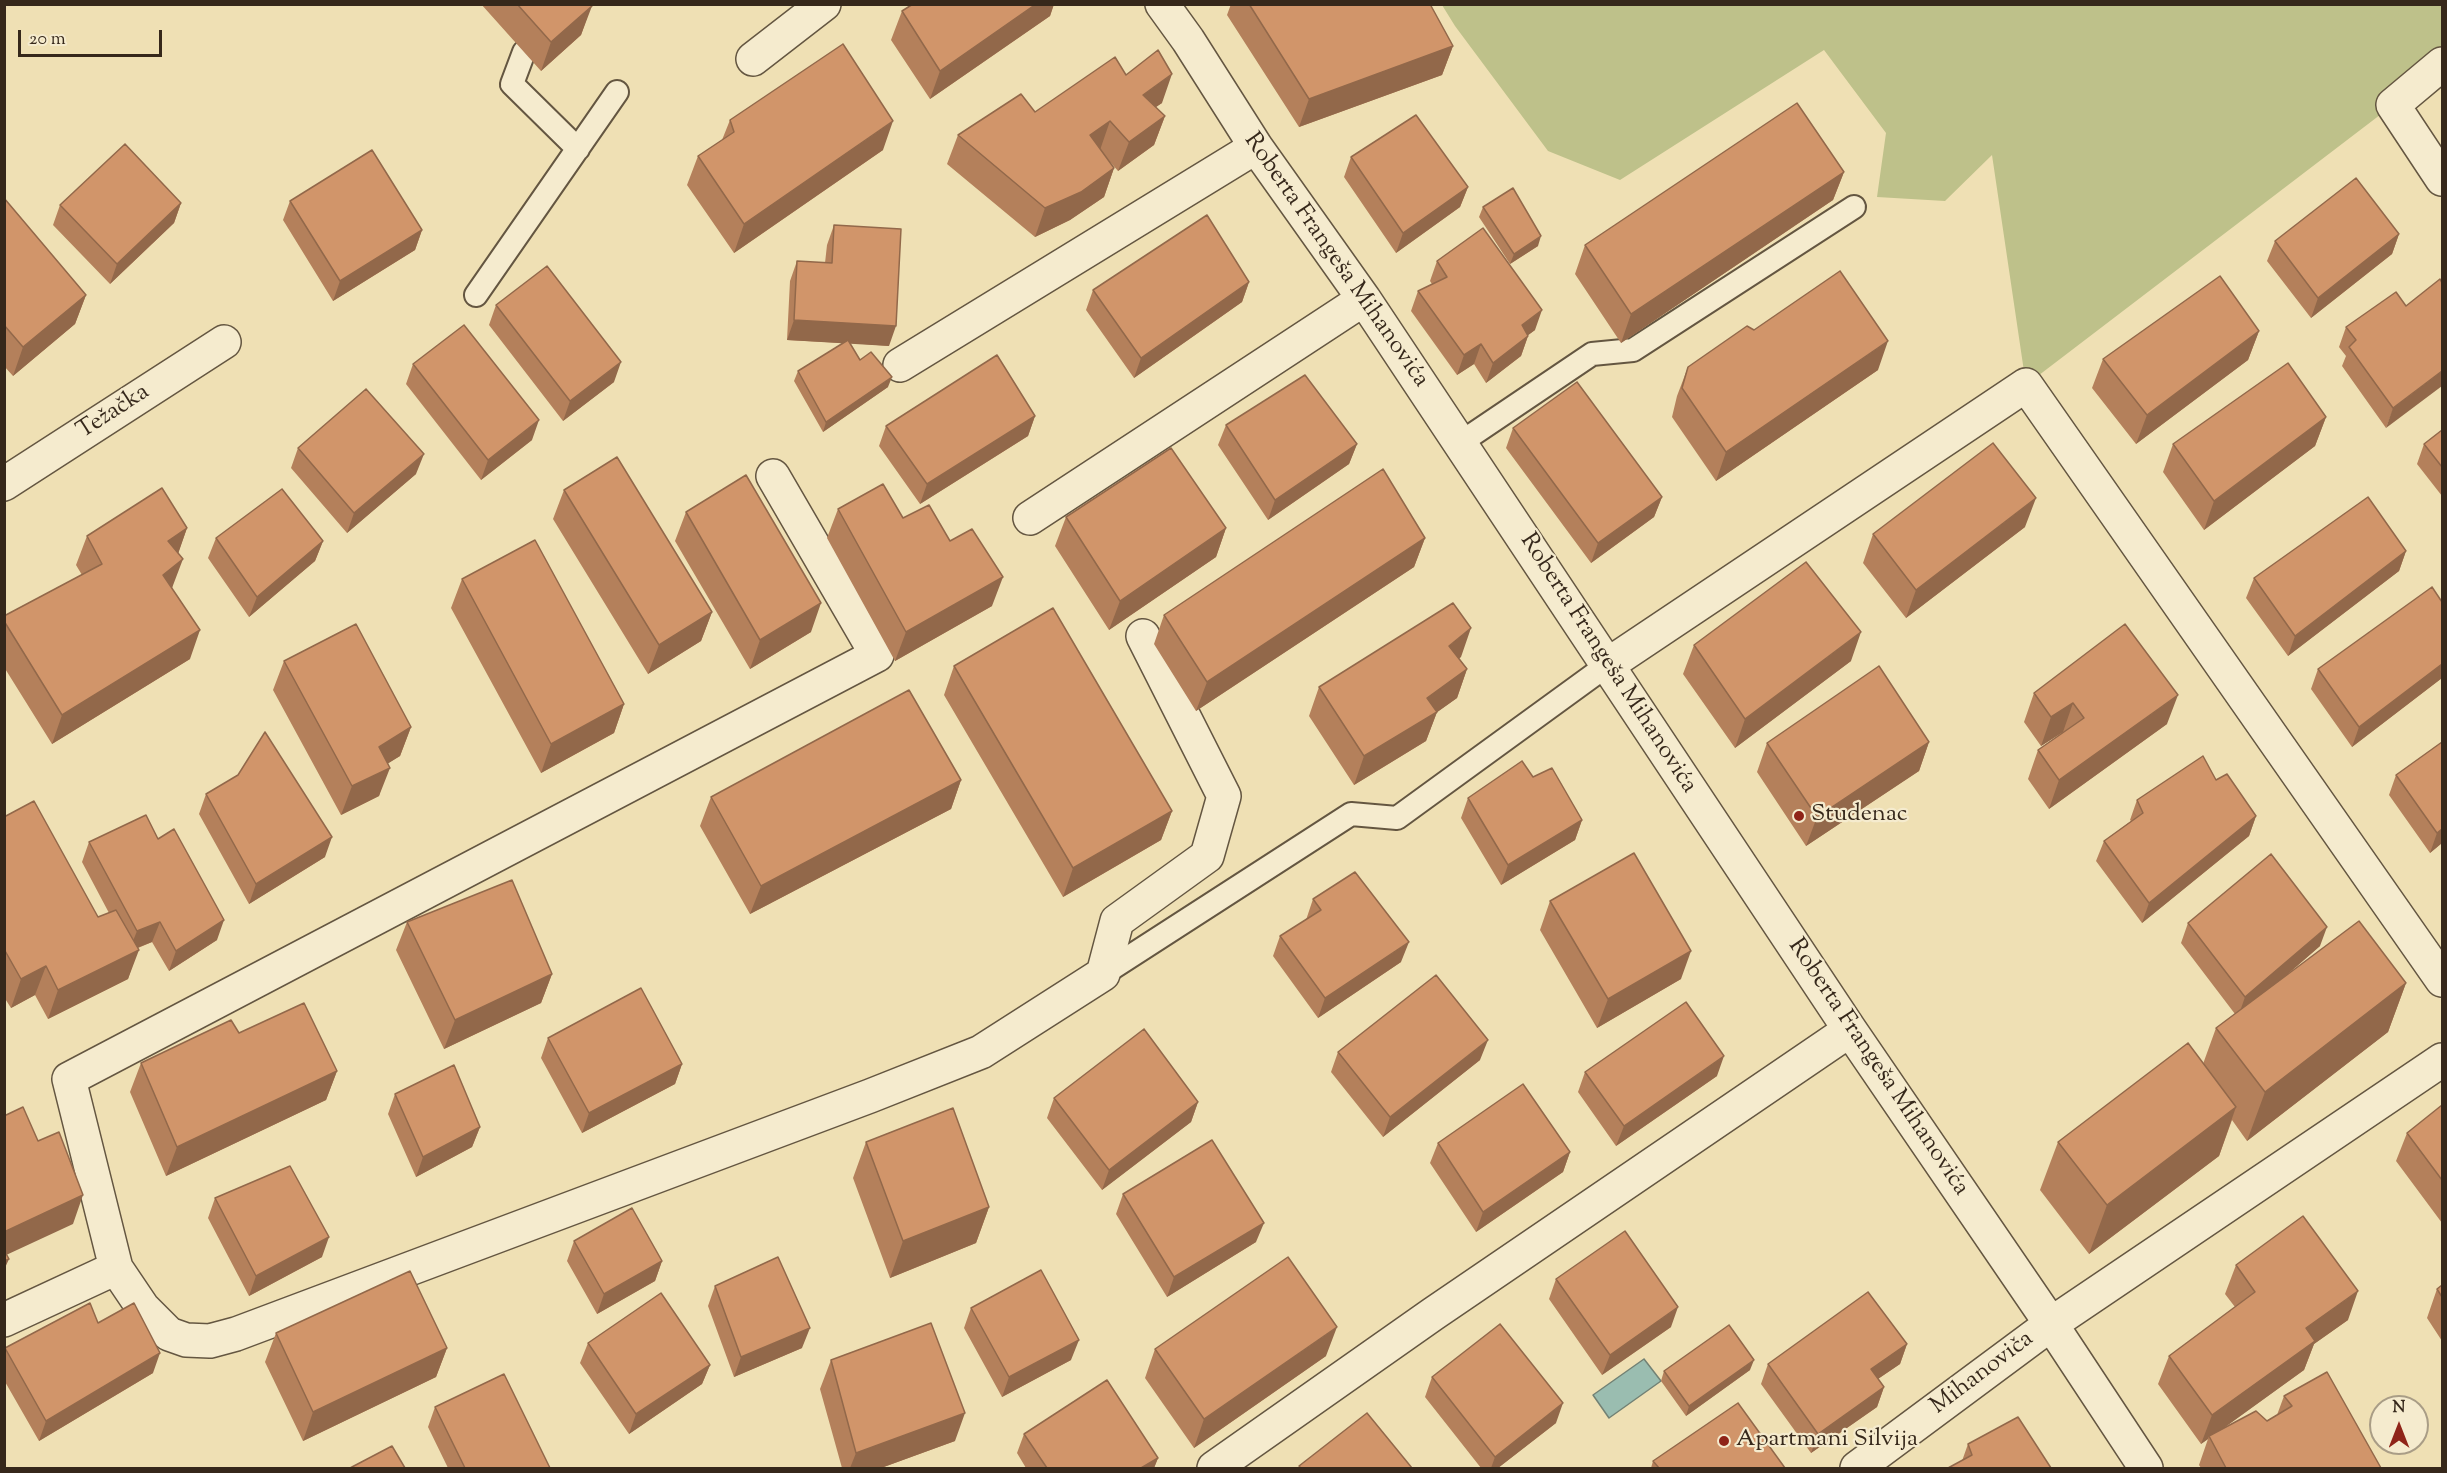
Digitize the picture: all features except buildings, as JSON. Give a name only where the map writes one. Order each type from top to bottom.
[{"type":"street","points":[[753,59],[824,4]]},
{"type":"street","name":"Roberta Frangeša Mihanovića","points":[[1162,4],[1188,40],[1256,147],[1364,299],[1578,618],[1606,666],[1850,1030],[2051,1323],[2146,1468]]},
{"type":"street","points":[[2442,64],[2393,105],[2442,179]]},
{"type":"street","points":[[900,365],[1256,147]]},
{"type":"street","points":[[1030,518],[1364,299]]},
{"type":"street","name":"Težačka","points":[[4,484],[224,342]]},
{"type":"street","points":[[1606,666],[2026,385],[2442,980]]},
{"type":"street","points":[[773,476],[877,655],[69,1079],[116,1268],[143,1308],[169,1334],[186,1340],[210,1341],[236,1334],[870,1096],[981,1052],[1103,974],[1117,921],[1207,856],[1224,796],[1143,636]]},
{"type":"street","points":[[1214,1468],[1432,1314],[1850,1030]]},
{"type":"street","points":[[2051,1323],[2442,1060]]},
{"type":"street","points":[[4,1320],[116,1268]]},
{"type":"street","name":"Mihanoviča","points":[[1857,1468],[2051,1323]]},
{"type":"lane","points":[[524,52],[512,84],[578,149]]},
{"type":"lane","points":[[477,295],[617,92]]},
{"type":"lane","points":[[1460,443],[1592,354],[1633,350],[1854,207]]},
{"type":"lane","points":[[1103,974],[1350,814],[1397,818],[1606,666]]},
{"type":"green space","points":[[1442,5],[2442,5],[2442,64],[2393,105],[2026,385],[1992,155],[1945,201],[1877,197],[1886,133],[1824,50],[1620,180],[1548,151],[1455,26]]},
{"type":"shaded area","points":[[1644,1359],[1661,1381],[1609,1418],[1593,1395]]},
{"type":"place","name":"Studenac","points":[[1799,816]]},
{"type":"place","name":"Apartmani Silvija","points":[[1724,1441]]}]
